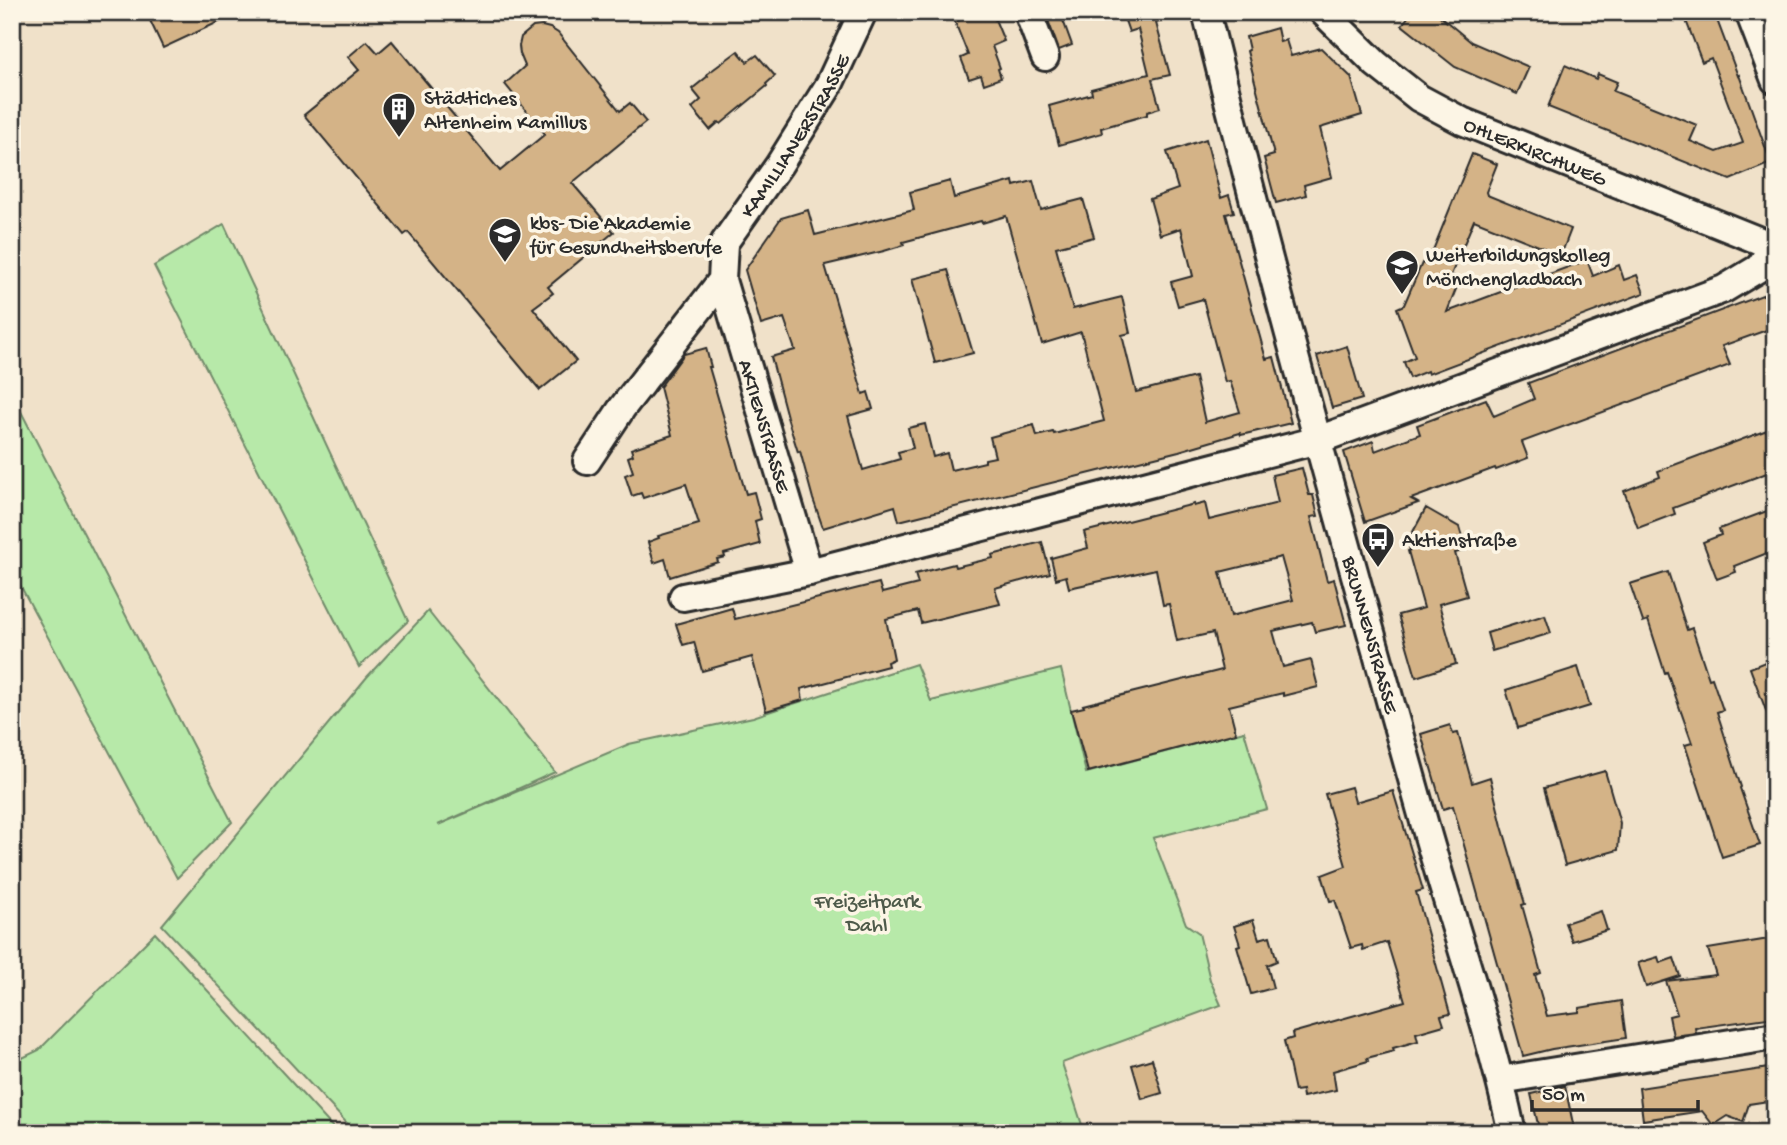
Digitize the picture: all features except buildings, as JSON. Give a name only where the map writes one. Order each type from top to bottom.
[{"type":"street","name":"KAMILLIANERSTRASSE","points":[[722,279],[724,243],[779,165],[829,85],[863,12]]},
{"type":"street","points":[[1028,12],[1045,57]]},
{"type":"street","name":"BRUNNENSTRASSE","points":[[1206,12],[1318,440],[1427,832],[1500,1080],[1512,1133]]},
{"type":"street","name":"OHLERKIRCHWEG","points":[[1324,12],[1376,64],[1419,98],[1462,121],[1774,247]]},
{"type":"street","points":[[1749,12],[1775,80]]},
{"type":"street","points":[[683,597],[808,572],[1318,440],[1724,289],[1759,268],[1774,247]]},
{"type":"street","points":[[587,461],[622,408],[722,279]]},
{"type":"street","name":"AKTIENSTRASSE","points":[[722,279],[808,572]]},
{"type":"street","points":[[1500,1080],[1775,1036]]},
{"type":"green space","points":[[224,224],[408,621],[359,667],[154,266]]},
{"type":"green space","points":[[12,394],[232,822],[177,878],[12,570]]},
{"type":"green space","name":"Freizeitpark Dahl","points":[[428,611],[555,772],[438,825],[629,744],[753,717],[916,664],[931,701],[1061,669],[1086,773],[1244,731],[1267,809],[1153,838],[1186,924],[1199,933],[1210,980],[1221,1005],[1062,1063],[1084,1131],[1080,1133],[356,1133],[162,925],[367,677]]},
{"type":"green space","points":[[155,933],[338,1133],[12,1133],[12,1063],[39,1050]]},
{"type":"place","name":"Städtiches Altenheim Kamillus","points":[[399,139]]},
{"type":"place","name":"kbs- Die Akademie für Gesundheitsberufe","points":[[505,264]]},
{"type":"place","name":"Weiterbildungskolleg Mönchengladbach","points":[[1402,296]]},
{"type":"place","name":"Aktienstraße","points":[[1378,569]]}]
